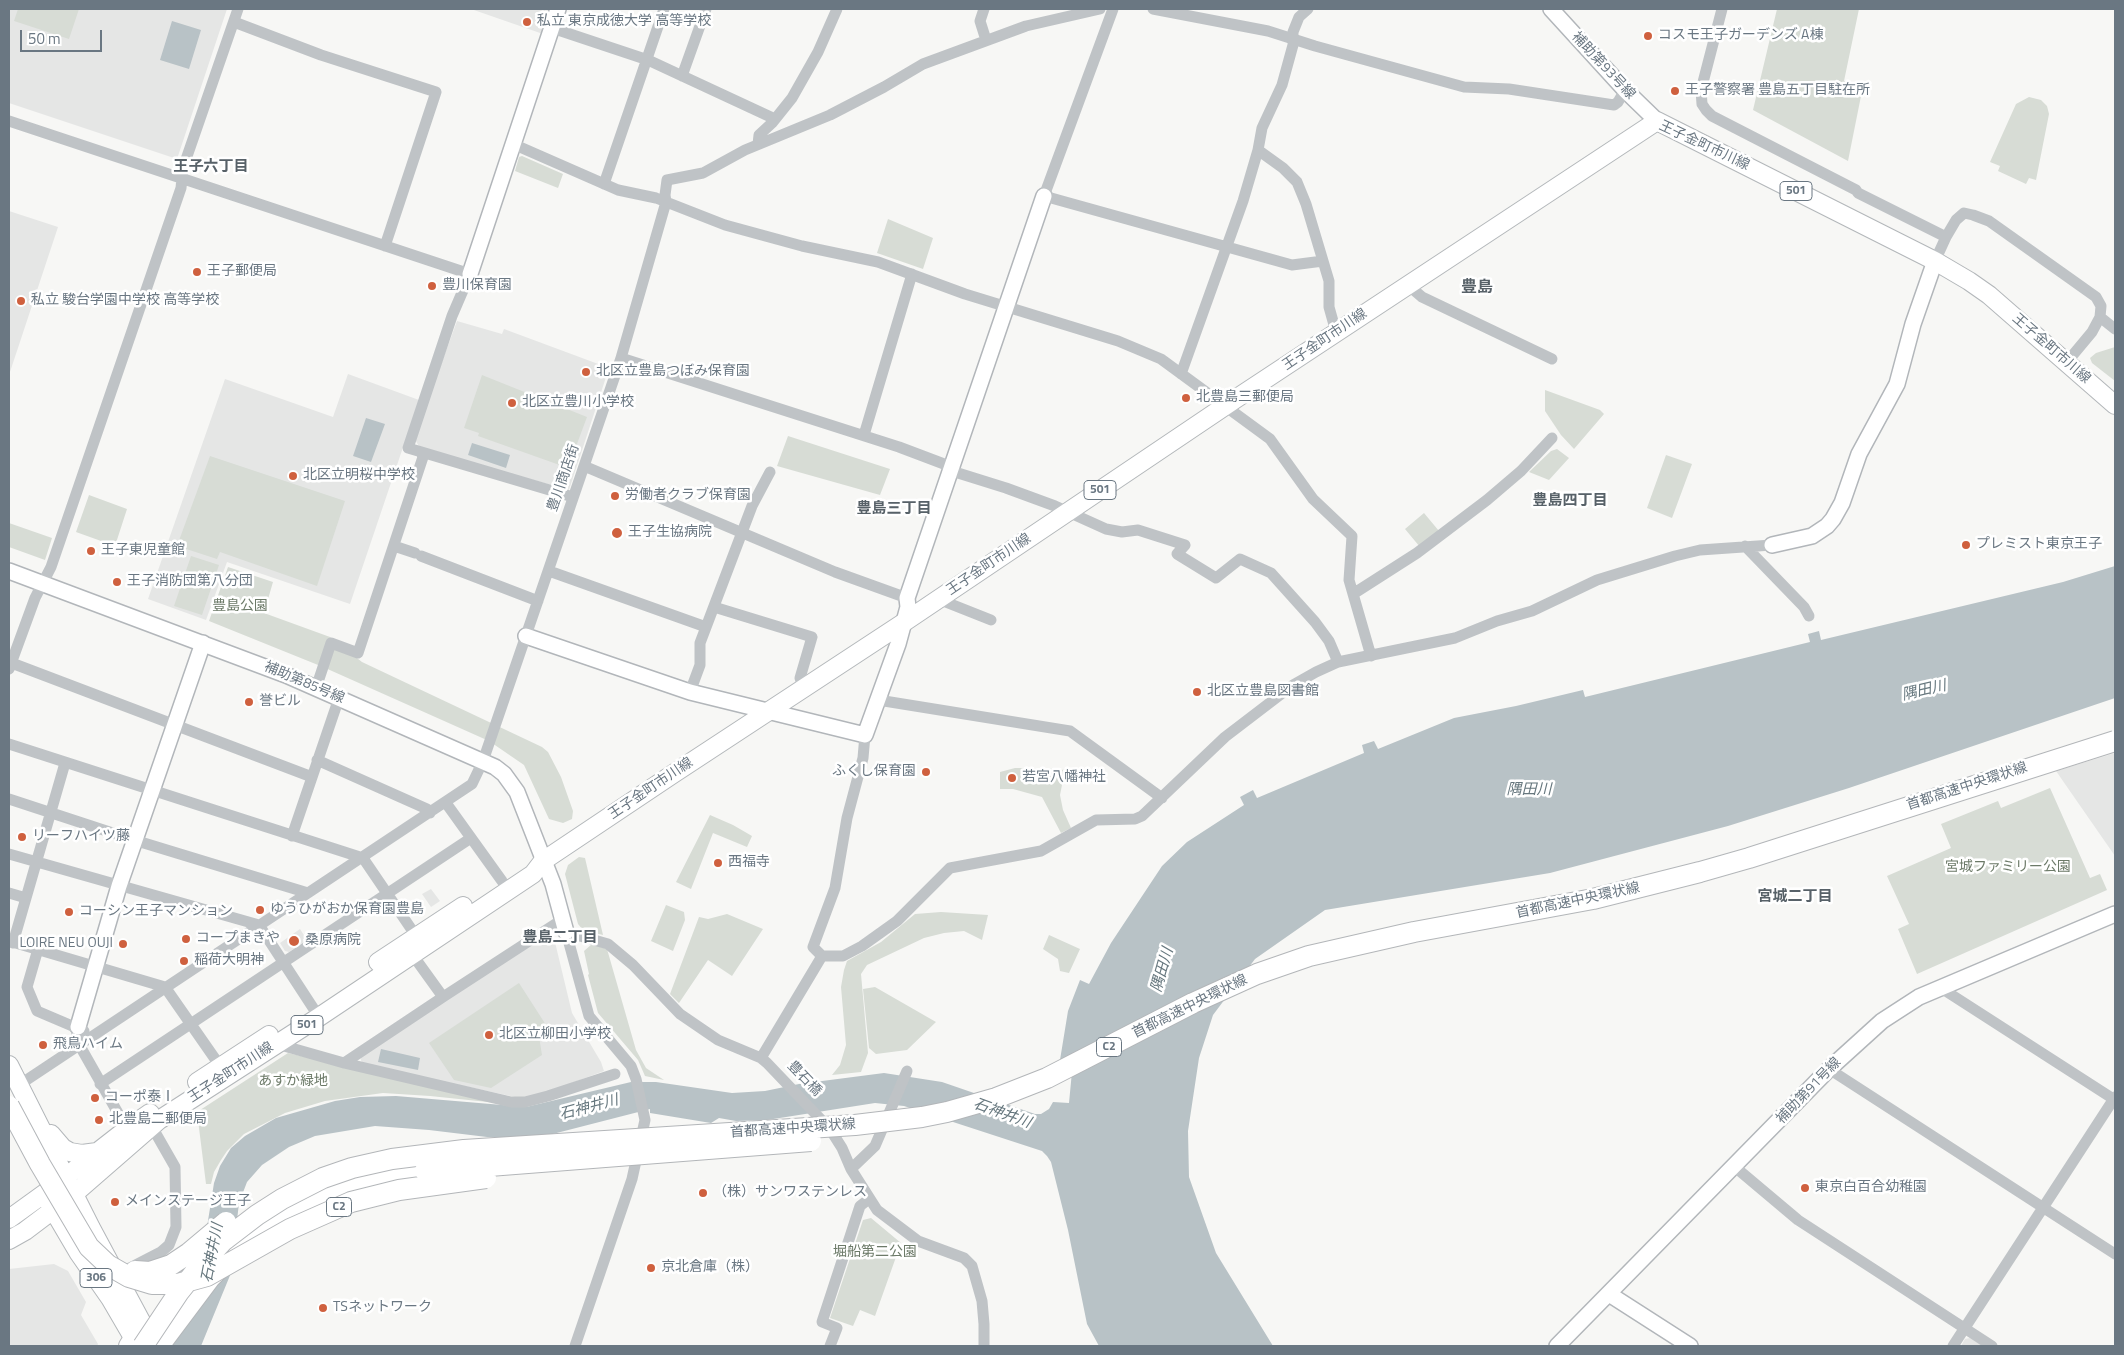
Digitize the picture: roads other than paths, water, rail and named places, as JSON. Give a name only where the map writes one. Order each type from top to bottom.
[{"type":"highway","name":"首都高速中央環状線","points":[[137,1341],[204,1260],[230,1236],[270,1206],[308,1185],[352,1168],[392,1159],[464,1150],[855,1125],[897,1121],[947,1112],[996,1098],[1047,1078],[1193,1003],[1257,974],[1309,956],[1414,932],[1593,899],[1700,872],[1750,858],[2115,741]]},
{"type":"highway","name":"首都高速中央環状線","points":[[159,1346],[210,1278],[235,1253],[268,1227],[291,1213],[344,1189],[397,1176],[450,1168],[776,1145],[892,1130],[954,1115],[998,1102],[1066,1074],[1194,1007],[1256,979],[1311,960],[1364,947],[1586,905],[1701,877],[2115,746]]},
{"type":"highway","name":"C2","points":[[14,1091],[49,1171],[96,1245],[112,1261],[140,1273],[161,1270],[171,1265],[190,1253],[246,1207],[306,1176],[364,1158],[391,1154],[464,1150]]},
{"type":"highway","name":"C2","points":[[9,1106],[40,1164],[89,1247],[108,1265],[129,1277],[152,1284],[178,1284],[207,1276],[309,1219],[351,1202],[372,1196],[460,1181],[722,1155],[776,1145]]},
{"type":"main road","name":"王子金町市川線","points":[[66,1177],[126,1129],[220,1066],[316,1012],[412,954],[533,874],[543,861],[768,710],[903,623],[1224,406],[1657,121],[1969,281],[1989,294],[2115,405]]},
{"type":"main road","name":"王子金町市川線","points":[[74,1194],[152,1125],[277,1044],[416,936],[529,863],[543,861]]},
{"type":"main road","name":"306","points":[[9,1052],[14,1091]]},
{"type":"main road","name":"306","points":[[9,1065],[14,1091],[30,1105],[116,1274],[137,1341]]},
{"type":"main road","points":[[30,1105],[66,1150],[82,1154],[97,1151]]},
{"type":"main road","name":"306","points":[[9,1122],[52,1210],[78,1252],[137,1341],[154,1346]]},
{"type":"main road","name":"501","points":[[9,1218],[66,1177]]},
{"type":"main road","name":"501","points":[[9,1240],[74,1194]]},
{"type":"street","points":[[238,9],[183,168],[181,188],[73,503],[10,665],[312,777]]},
{"type":"street","points":[[558,9],[470,274],[452,316],[408,448],[573,497]]},
{"type":"street","points":[[604,184],[664,9]]},
{"type":"street","points":[[682,76],[706,9]]},
{"type":"street","points":[[837,9],[818,52],[792,98],[775,120],[759,135],[758,144],[830,115],[923,64],[1026,26],[1100,9]]},
{"type":"street","points":[[984,9],[980,21],[986,40]]},
{"type":"street","points":[[1113,9],[1005,307],[907,598],[908,607],[865,734],[863,758],[847,818],[835,888],[812,947],[822,956],[843,956],[862,946],[897,921],[950,868],[1041,851],[1096,820],[1139,818],[1225,736],[1292,685],[1338,662],[1455,638],[1497,620],[1532,611],[1597,580],[1675,556],[1700,550],[1772,545],[1812,536],[1828,526],[1842,503],[1859,454],[1897,384],[1913,324],[1935,262],[1956,220],[1964,213],[1989,221],[2096,297],[2101,306],[2100,317],[2092,332],[2067,362]]},
{"type":"street","points":[[1153,9],[1268,30],[1315,46],[1464,87],[1509,89],[1614,105],[1625,90]]},
{"type":"street","points":[[1181,374],[1227,247],[1258,150],[1262,128],[1282,85],[1294,45],[1293,32],[1299,17],[1308,9]]},
{"type":"street","name":"補助第93号線","points":[[1552,9],[1625,90],[1657,121]]},
{"type":"street","points":[[1722,9],[1701,90],[1702,104],[1706,110],[1712,116],[1946,237]]},
{"type":"street","points":[[234,22],[321,55],[436,92],[385,246]]},
{"type":"street","points":[[552,28],[648,60],[775,120]]},
{"type":"street","points":[[9,120],[470,274]]},
{"type":"street","points":[[513,144],[604,184],[627,192],[656,198],[725,225],[802,246],[878,262],[1005,307],[1118,341],[1161,359],[1270,439],[1313,499],[1352,536],[1349,573],[1353,594],[1371,656]]},
{"type":"street","name":"豊川商店街","points":[[14,1091],[165,987],[363,858],[472,784],[483,761],[621,358],[666,202],[665,195],[668,180],[703,173],[758,144]]},
{"type":"street","points":[[1258,150],[1283,168],[1297,182],[1306,204],[1329,281],[1329,307],[1336,332]]},
{"type":"street","points":[[1044,196],[1292,265],[1323,261]]},
{"type":"street","points":[[864,435],[912,274]]},
{"type":"street","points":[[1408,285],[1422,297],[1552,360]]},
{"type":"street","points":[[2100,317],[2115,329]]},
{"type":"street","points":[[621,358],[791,414],[864,435],[944,464],[958,473],[1055,506],[1106,530],[1122,532],[1138,530],[1185,545],[1178,554],[1216,578],[1240,559],[1271,573],[1324,635],[1338,662]]},
{"type":"street","points":[[1353,594],[1417,553],[1487,500],[1521,471],[1552,438]]},
{"type":"street","points":[[316,688],[331,643],[358,654],[423,457],[421,452]]},
{"type":"street","points":[[584,466],[835,572],[907,598]]},
{"type":"street","points":[[690,692],[700,665],[700,643],[742,532],[770,472]]},
{"type":"street","points":[[394,546],[538,601]]},
{"type":"street","points":[[1745,546],[1804,607],[1809,616]]},
{"type":"street","name":"補助第85号線","points":[[9,571],[203,643],[316,688],[483,761],[504,774],[517,792],[553,884],[564,925]]},
{"type":"street","points":[[549,571],[706,627]]},
{"type":"street","points":[[938,599],[991,620]]},
{"type":"street","points":[[714,607],[812,636],[800,678],[803,687]]},
{"type":"street","points":[[526,636],[690,692],[865,734]]},
{"type":"street","points":[[126,1129],[76,1039],[119,886],[173,725],[203,643]]},
{"type":"street","points":[[292,836],[339,698]]},
{"type":"street","points":[[878,700],[1070,732],[1162,798]]},
{"type":"street","points":[[9,744],[363,858],[416,936]]},
{"type":"street","points":[[317,760],[427,809],[430,813]]},
{"type":"street","points":[[65,763],[26,898],[11,942],[165,987],[220,1066]]},
{"type":"street","points":[[9,799],[134,840],[308,893]]},
{"type":"street","points":[[446,803],[502,881]]},
{"type":"street","points":[[100,1084],[471,838]]},
{"type":"street","points":[[9,854],[259,924],[316,1012]]},
{"type":"street","points":[[9,893],[26,898]]},
{"type":"street","name":"補助第91号線","points":[[1557,1346],[1830,1069],[1882,1020],[1920,997],[2115,914]]},
{"type":"street","points":[[564,925],[608,944],[632,965],[680,1014],[718,1040],[764,1060],[822,956]]},
{"type":"street","points":[[344,1063],[443,997],[564,925]]},
{"type":"street","points":[[564,925],[589,1016],[629,1064],[634,1075],[645,1116],[645,1125],[632,1179],[575,1346]]},
{"type":"street","points":[[38,950],[27,987],[38,1011],[78,1027],[91,1037]]},
{"type":"street","points":[[412,954],[443,997]]},
{"type":"street","points":[[1941,988],[2115,1099],[1953,1346]]},
{"type":"street","points":[[277,1044],[344,1063],[511,1102],[525,1102],[548,1096],[616,1074]]},
{"type":"street","name":"豊石橋","points":[[764,1060],[819,1116],[842,1148],[851,1169],[877,1210],[918,1241],[964,1258],[972,1266],[982,1301],[984,1346]]},
{"type":"street","points":[[1830,1069],[2115,1254]]},
{"type":"street","points":[[851,1169],[875,1146],[907,1071]]},
{"type":"street","points":[[116,1274],[161,1252],[169,1245],[176,1227],[175,1167],[152,1125]]},
{"type":"street","points":[[1735,1167],[1798,1220],[1992,1346]]},
{"type":"street","points":[[830,1346],[837,1328],[822,1322],[860,1206],[870,1199]]},
{"type":"street","points":[[1609,1294],[1690,1346]]},
{"type":"water","points":[[172,21],[201,30],[189,69],[160,60]]},
{"type":"water","points":[[366,418],[385,424],[371,462],[353,456]]},
{"type":"water","points":[[472,443],[510,455],[506,468],[468,455]]},
{"type":"water","name":"隅田川","points":[[2115,566],[2115,698],[1849,788],[1728,826],[1550,873],[1325,910],[1255,959],[1213,1015],[1199,1058],[1188,1131],[1189,1177],[1216,1253],[1273,1346],[1099,1346],[1087,1324],[1068,1230],[1051,1162],[1047,1156],[1042,1151],[904,1106],[875,1103],[767,1120],[736,1121],[719,1118],[711,1123],[650,1113],[650,1109],[541,1137],[487,1137],[375,1126],[315,1136],[289,1147],[262,1165],[247,1182],[239,1203],[231,1273],[201,1346],[163,1346],[207,1227],[214,1183],[220,1166],[231,1148],[245,1136],[276,1118],[335,1101],[360,1097],[396,1096],[526,1107],[631,1082],[656,1082],[732,1093],[765,1091],[799,1084],[884,1073],[942,1082],[1035,1114],[1041,1114],[1049,1109],[1053,1102],[1069,1103],[1073,1061],[1060,1060],[1068,1011],[1080,980],[1089,984],[1111,943],[1162,866],[1187,842],[1244,805],[1240,797],[1253,790],[1257,798],[1364,753],[1362,745],[1374,741],[1378,749],[1454,718],[1583,690],[1585,697],[1810,642],[1808,634],[1819,631],[1821,640],[2063,582]]},
{"type":"water","points":[[381,1049],[420,1058],[418,1070],[378,1062]]},
{"type":"place","name":"私立 東京成徳大学 高等学校","points":[[527,22]]},
{"type":"place","name":"コスモ王子ガーデンズ A棟","points":[[1648,36]]},
{"type":"place","name":"王子警察署 豊島五丁目駐在所","points":[[1675,91]]},
{"type":"place","name":"王子郵便局","points":[[197,272]]},
{"type":"place","name":"豊川保育園","points":[[432,286]]},
{"type":"place","name":"私立 駿台学園中学校 高等学校","points":[[21,301]]},
{"type":"place","name":"北区立豊島つぼみ保育園","points":[[586,372]]},
{"type":"place","name":"北豊島三郵便局","points":[[1186,398]]},
{"type":"place","name":"北区立豊川小学校","points":[[512,403]]},
{"type":"place","name":"北区立明桜中学校","points":[[293,476]]},
{"type":"place","name":"労働者クラブ保育園","points":[[615,496]]},
{"type":"place","name":"王子生協病院","points":[[617,533]]},
{"type":"place","name":"プレミスト東京王子","points":[[1966,545]]},
{"type":"place","name":"王子東児童館","points":[[91,551]]},
{"type":"place","name":"王子消防団第八分団","points":[[117,582]]},
{"type":"place","name":"北区立豊島図書館","points":[[1197,692]]},
{"type":"place","name":"誉ビル","points":[[249,702]]},
{"type":"place","name":"ふくし保育園","points":[[926,772]]},
{"type":"place","name":"若宮八幡神社","points":[[1012,778]]},
{"type":"place","name":"リーフハイツ藤","points":[[22,837]]},
{"type":"place","name":"西福寺","points":[[718,863]]},
{"type":"place","name":"ゆうひがおか保育園豊島","points":[[260,910]]},
{"type":"place","name":"コーシン王子マンション","points":[[69,912]]},
{"type":"place","name":"コープまきや","points":[[186,939]]},
{"type":"place","name":"桑原病院","points":[[294,941]]},
{"type":"place","name":"LOIRE NEU OUJI","points":[[123,944]]},
{"type":"place","name":"稲荷大明神","points":[[184,961]]},
{"type":"place","name":"北区立柳田小学校","points":[[489,1035]]},
{"type":"place","name":"飛鳥ハイム","points":[[43,1045]]},
{"type":"place","name":"コーポ泰Ⅰ","points":[[95,1098]]},
{"type":"place","name":"北豊島二郵便局","points":[[99,1120]]},
{"type":"place","name":"東京白百合幼稚園","points":[[1805,1188]]},
{"type":"place","name":"（株）サンワステンレス","points":[[703,1193]]},
{"type":"place","name":"メインステージ王子","points":[[115,1202]]},
{"type":"place","name":"京北倉庫（株）","points":[[651,1268]]},
{"type":"place","name":"TSネットワーク","points":[[323,1308]]},
{"type":"district","name":"王子六丁目","points":[[211,167]]},
{"type":"district","name":"豊島","points":[[1477,288]]},
{"type":"district","name":"豊島四丁目","points":[[1570,501]]},
{"type":"district","name":"豊島三丁目","points":[[894,509]]},
{"type":"district","name":"宮城二丁目","points":[[1795,897]]},
{"type":"district","name":"豊島二丁目","points":[[560,938]]},
{"type":"park label","name":"豊島公園","points":[[240,607]]},
{"type":"park label","name":"宮城ファミリー公園","points":[[2008,868]]},
{"type":"park label","name":"あすか緑地","points":[[293,1082]]},
{"type":"park label","name":"堀船第二公園","points":[[875,1253]]},
{"type":"water label","name":"石神井川","points":[[589,1108]]},
{"type":"water label","name":"石神井川","points":[[1002,1114]]},
{"type":"water label","name":"石神井川","points":[[213,1253]]}]
